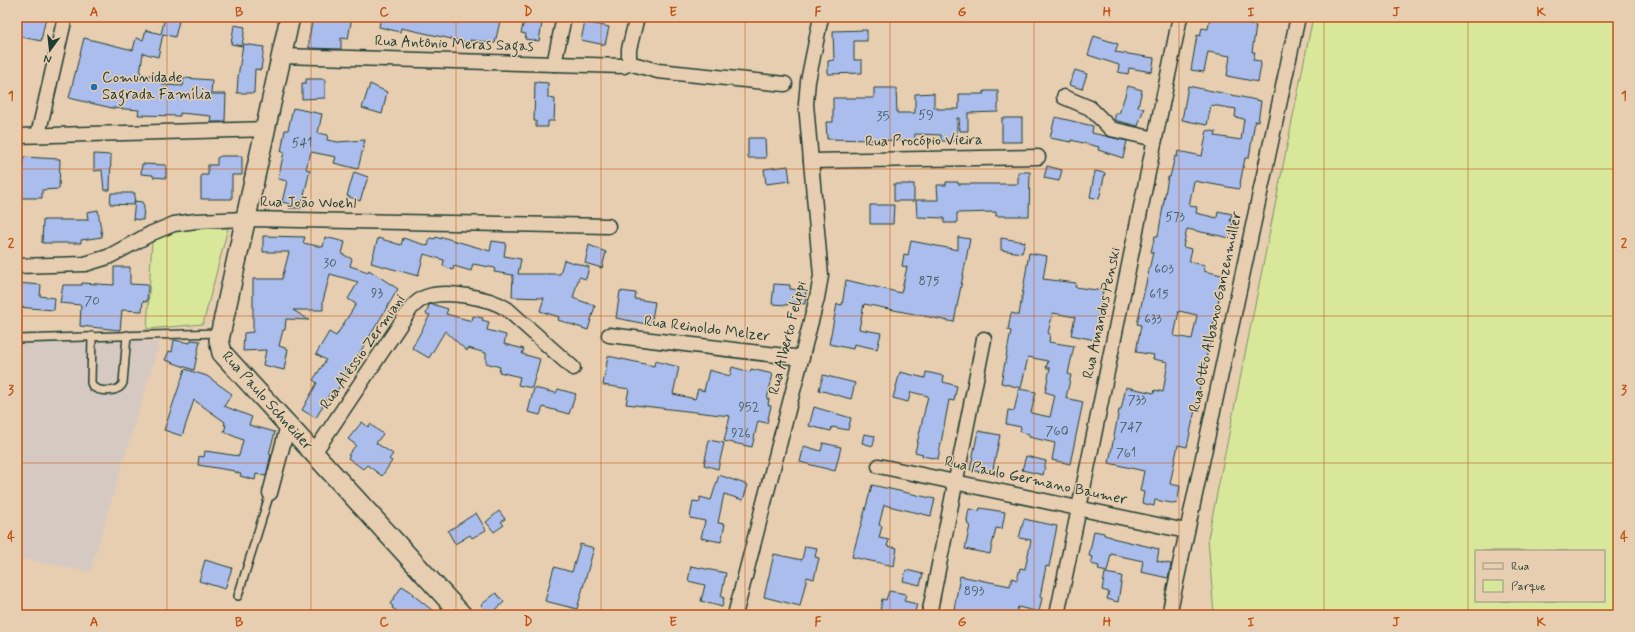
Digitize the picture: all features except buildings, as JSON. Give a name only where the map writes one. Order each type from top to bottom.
[{"type":"street","points":[[38,135],[65,17]]},
{"type":"street","name":"Rua Paulo Schneider","points":[[290,17],[219,347],[222,353],[462,615]]},
{"type":"street","points":[[554,64],[564,17]]},
{"type":"street","points":[[627,64],[636,17]]},
{"type":"street","name":"Rua Alberto Felippi","points":[[734,615],[802,358],[821,276],[806,104],[808,81],[821,17]]},
{"type":"street","name":"Rua Amandus Penski","points":[[1057,615],[1180,17]]},
{"type":"street","name":"Rua Otto Albano Ganzenmüller","points":[[1169,615],[1298,17]]},
{"type":"street","name":"Rua Antônio Meras Sagas","points":[[282,56],[554,64],[627,64],[658,72],[785,84]]},
{"type":"street","points":[[1064,96],[1090,108],[1112,129],[1155,139]]},
{"type":"street","points":[[17,136],[266,129]]},
{"type":"street","name":"Rua Procópio Vieira","points":[[811,160],[1038,157]]},
{"type":"street","name":"Rua João Woehl","points":[[17,266],[85,264],[108,257],[152,233],[174,224],[196,221],[246,219],[608,226]]},
{"type":"street","name":"Rua Aléssio Zermiani","points":[[314,453],[411,308],[424,298],[433,295],[479,297],[507,308],[573,368]]},
{"type":"street","name":"Rua Reinoldo Melzer","points":[[609,334],[802,358]]},
{"type":"street","points":[[929,615],[984,339]]},
{"type":"street","points":[[270,493],[288,425]]},
{"type":"street","name":"Rua Paulo Germano Baumer","points":[[879,466],[1186,531]]},
{"type":"lane","points":[[17,339],[221,332]]},
{"type":"lane","points":[[92,336],[93,387],[96,389],[117,390],[121,388],[123,383],[127,335]]},
{"type":"lane","points":[[238,596],[270,493]]},
{"type":"shaded area","points":[[144,330],[144,343],[160,341],[90,572],[17,558],[17,334]]},
{"type":"green space","points":[[1313,17],[1618,17],[1618,615],[1214,615],[1208,538]]},
{"type":"green space","points":[[195,225],[228,228],[203,324],[147,329],[152,240],[173,228]]},
{"type":"place","name":"Comunidade Sagrada Família","points":[[94,87]]}]
